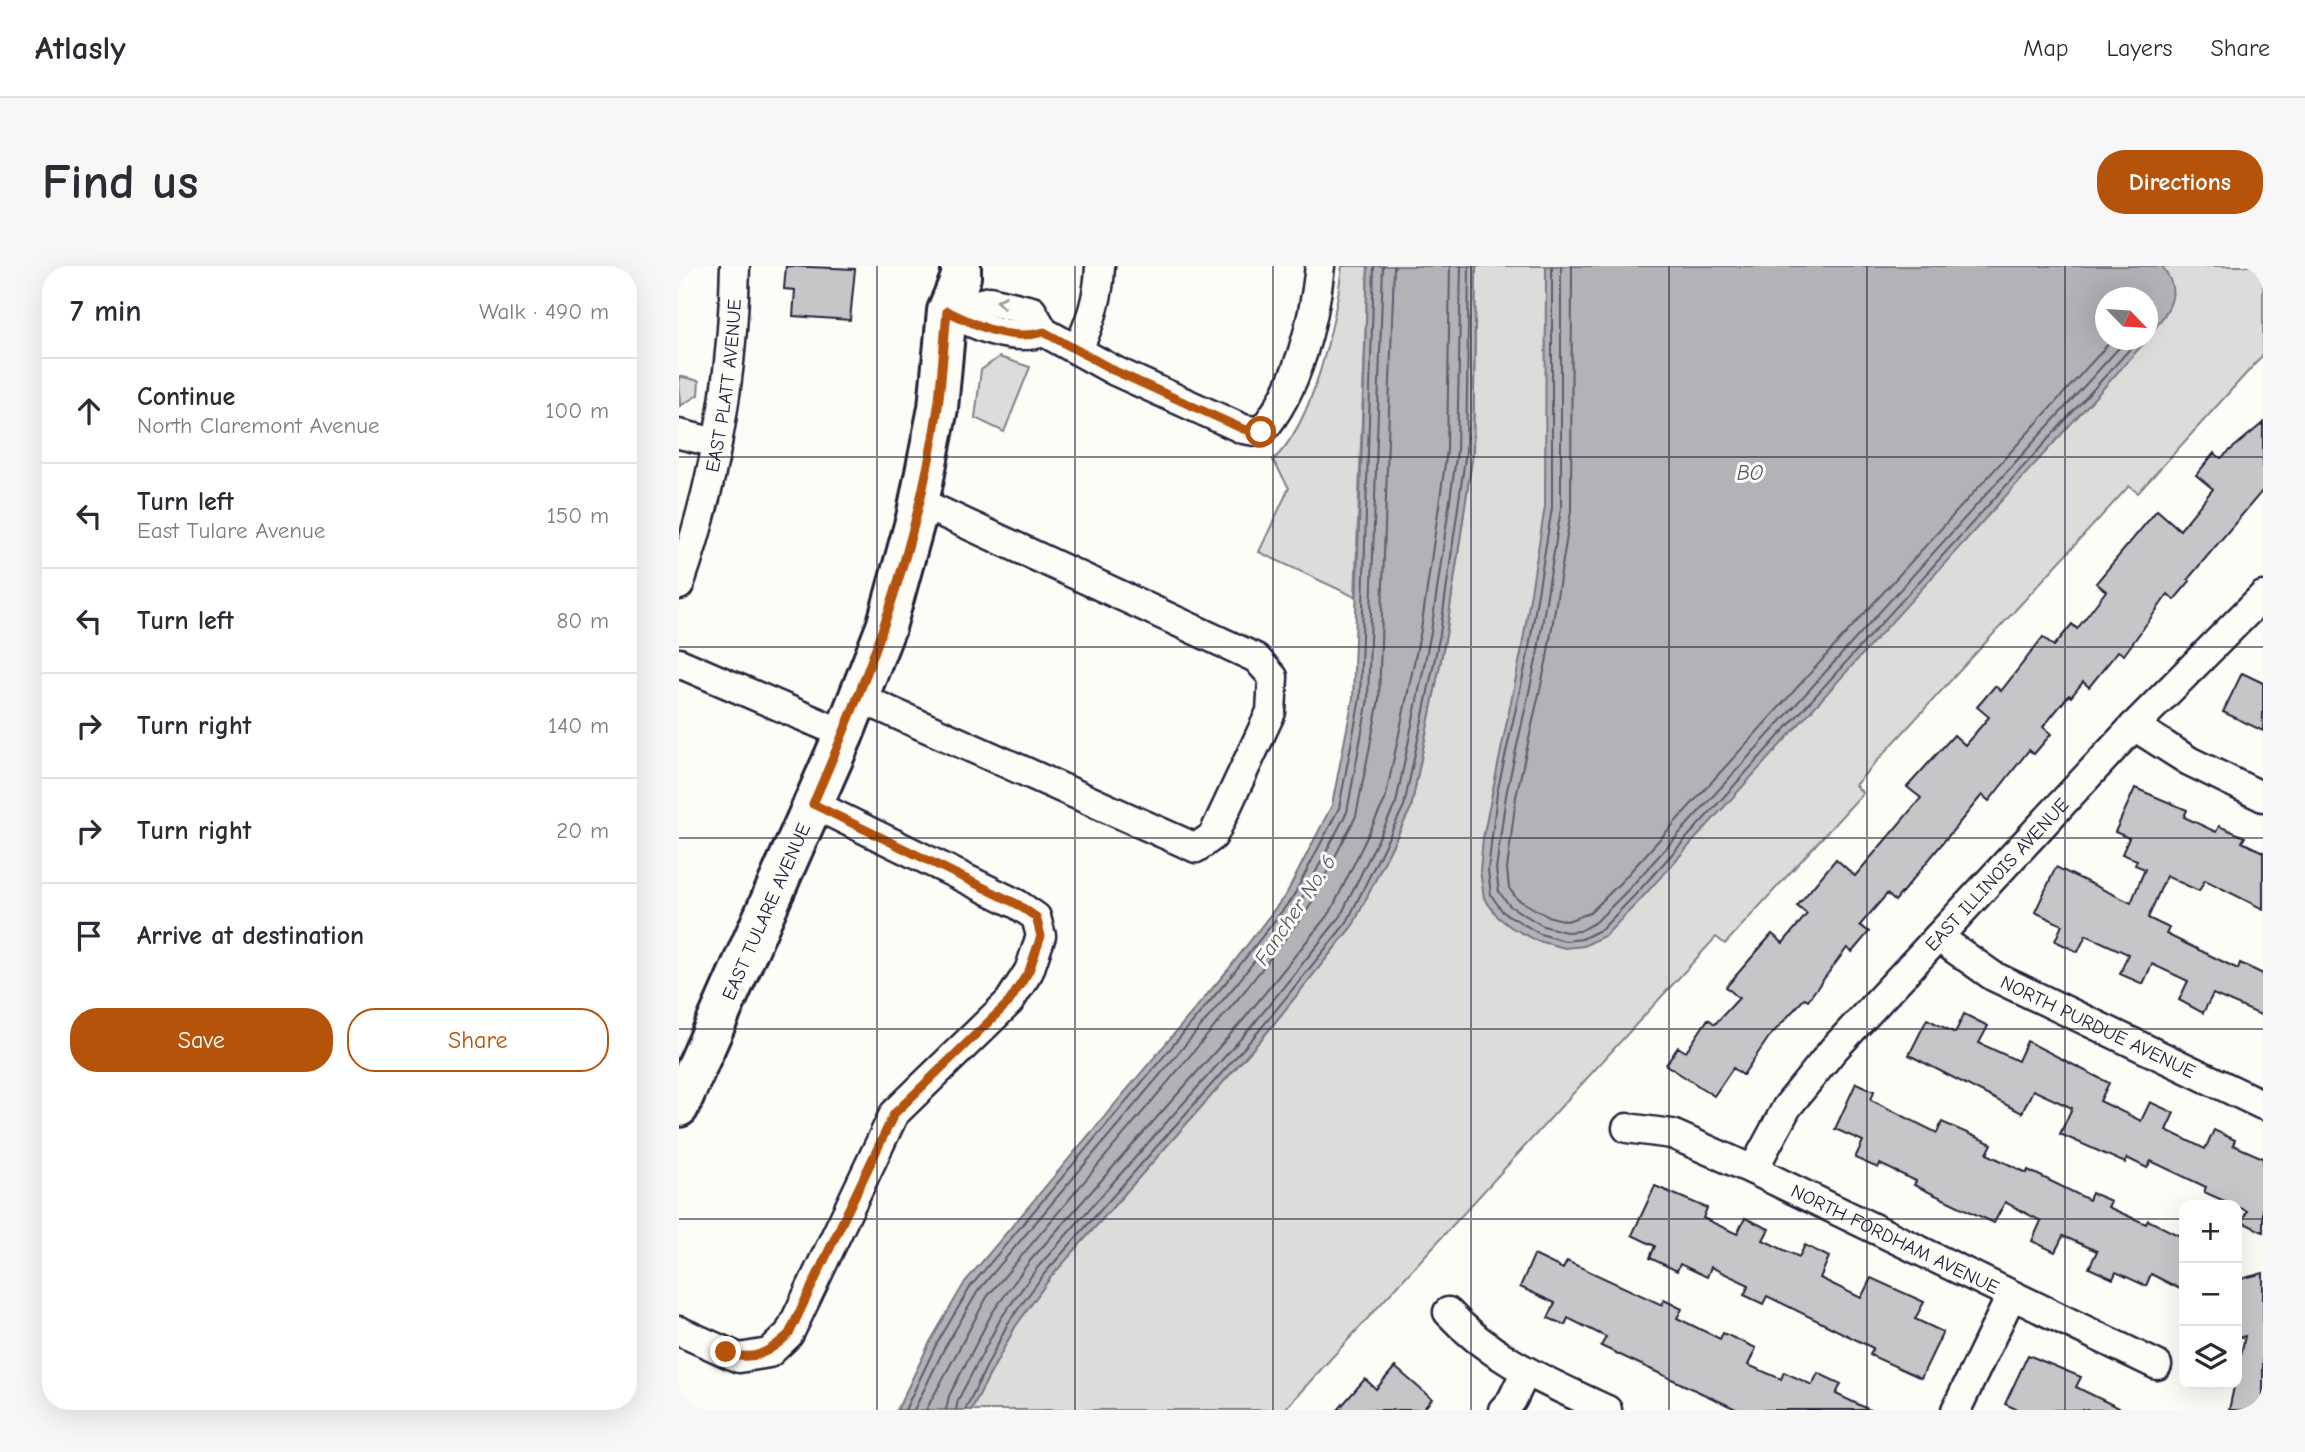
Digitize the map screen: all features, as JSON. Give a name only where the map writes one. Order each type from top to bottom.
[{"type":"street","name":"EAST PLATT AVENUE","points":[[679,585],[702,511],[717,443],[734,315],[735,266]]},
{"type":"street","name":"EAST TULARE AVENUE","points":[[934,266],[934,278],[947,311]]},
{"type":"street","name":"EAST TULARE AVENUE","points":[[679,1107],[844,734],[885,626],[919,502],[938,408],[947,311],[961,277],[961,266]]},
{"type":"street","points":[[1078,349],[1091,321],[1099,289],[1100,266]]},
{"type":"street","points":[[947,311],[990,300],[1032,311],[1044,332],[1115,371],[1243,429],[1261,432],[1276,415],[1286,396],[1300,355],[1320,266]]},
{"type":"street","points":[[679,434],[717,443]]},
{"type":"street","points":[[858,697],[1196,848],[1213,836],[1271,712],[1273,677],[1256,659],[919,502]]},
{"type":"street","name":"EAST ILLINOIS AVENUE","points":[[1753,1170],[1787,1107],[1832,1050],[2134,726],[2263,596]]},
{"type":"street","points":[[679,663],[844,734]]},
{"type":"street","points":[[2134,726],[2189,761],[2263,797]]},
{"type":"street","points":[[679,1331],[739,1357],[769,1353],[789,1334],[894,1114],[1009,1002],[1029,971],[1041,936],[1036,917],[1017,904],[813,804]]},
{"type":"street","name":"NORTH PURDUE AVENUE","points":[[1938,937],[1993,976],[2263,1105]]},
{"type":"street","name":"NORTH FORDHAM AVENUE","points":[[1627,1128],[1672,1134],[1753,1170],[2157,1365]]},
{"type":"street","points":[[1956,1410],[2011,1296]]},
{"type":"street","points":[[1448,1312],[1471,1338],[1499,1358],[1607,1410]]},
{"type":"street","points":[[1503,1410],[1512,1400],[1526,1371]]},
{"type":"shaded area","points":[[1342,266],[1368,266],[1355,597],[1259,552],[1289,488],[1273,460],[1300,422],[1321,369]]},
{"type":"shaded area","points":[[1476,266],[2263,266],[2263,355],[2138,493],[2129,486],[1855,785],[1863,793],[1725,944],[1716,937],[1284,1410],[971,1410],[1015,1327],[1050,1278],[1264,1036],[1353,925],[1411,808],[1446,635],[1473,452]]},
{"type":"shaded area","points":[[999,357],[1030,367],[1004,432],[975,418],[981,370]]},
{"type":"shaded area","points":[[679,376],[699,381],[698,395],[680,406]]},
{"type":"water","name":"Fancher No. 6","points":[[1368,266],[1476,266],[1473,452],[1446,635],[1411,808],[1353,925],[1264,1036],[1050,1278],[1015,1327],[971,1410],[897,1410],[930,1342],[965,1282],[1227,971],[1287,893],[1332,805],[1353,698]]},
{"type":"water","name":"BO","points":[[1546,266],[2162,266],[2169,277],[2172,286],[2170,304],[2158,323],[2158,287],[2095,287],[2095,350],[2138,350],[1639,901],[1606,935],[1584,946],[1565,948],[1538,941],[1512,928],[1498,917],[1484,898],[1480,870],[1483,838],[1521,653],[1545,507]]},
{"type":"building","points":[[786,266],[855,269],[850,320],[793,316],[795,290],[784,289]]},
{"type":"building","points":[[2263,423],[2263,490],[2188,579],[2190,581],[2174,600],[2168,594],[2124,655],[2118,651],[2089,687],[2083,682],[2071,697],[2069,695],[2043,727],[2051,734],[2034,754],[2029,750],[1989,801],[1982,795],[1895,901],[1887,894],[1860,925],[1869,932],[1852,952],[1847,948],[1808,1000],[1805,998],[1769,1037],[1743,1075],[1733,1068],[1714,1096],[1666,1065],[1678,1047],[1686,1052],[1708,1019],[1715,1024],[1739,998],[1726,987],[1772,934],[1783,943],[1807,914],[1797,906],[1836,859],[1855,876],[1921,798],[1907,787],[1954,735],[1965,745],[1989,717],[1977,707],[1995,686],[2001,691],[2043,637],[2054,646],[2072,624],[2077,629],[2106,591],[2096,583],[2157,510],[2180,530],[2213,489],[2196,475],[2214,453],[2221,458]]},
{"type":"building","points":[[2242,673],[2263,683],[2263,731],[2223,712]]},
{"type":"building","points":[[2135,788],[2187,810],[2184,817],[2216,832],[2219,826],[2245,837],[2242,842],[2263,852],[2263,909],[2205,880],[2199,891],[2166,876],[2148,918],[2169,928],[2166,934],[2238,969],[2240,963],[2263,974],[2263,1016],[2213,994],[2203,1013],[2179,1000],[2188,981],[2152,964],[2143,984],[2120,974],[2128,954],[2086,935],[2078,952],[2055,941],[2062,925],[2035,912],[2056,867],[2131,903],[2145,869],[2135,865],[2137,860],[2122,854],[2129,838],[2115,832]]},
{"type":"building","points":[[1964,1014],[1988,1026],[1979,1043],[2018,1061],[2027,1041],[2109,1083],[2100,1101],[2141,1121],[2150,1102],[2174,1113],[2166,1130],[2205,1149],[2214,1130],[2235,1140],[2233,1145],[2263,1158],[2263,1232],[2242,1222],[2247,1211],[2242,1209],[2242,1200],[2222,1200],[2204,1192],[2206,1187],[2151,1161],[2147,1168],[2127,1158],[2125,1163],[2060,1134],[2072,1108],[2033,1090],[2022,1113],[1909,1055],[1927,1019],[1955,1033]]},
{"type":"building","points":[[1856,1083],[1874,1091],[1871,1100],[1937,1133],[1942,1122],[1992,1144],[1987,1154],[2027,1173],[2028,1170],[2089,1200],[2092,1193],[2111,1201],[2108,1207],[2146,1224],[2148,1220],[2179,1236],[2179,1288],[2151,1274],[2146,1286],[2116,1272],[2113,1279],[2089,1268],[2097,1251],[2063,1236],[2055,1252],[2032,1241],[2041,1221],[2005,1202],[1994,1223],[1914,1185],[1916,1181],[1880,1164],[1878,1168],[1855,1158],[1863,1141],[1835,1129]]},
{"type":"building","points":[[1655,1186],[1707,1208],[1703,1218],[1737,1234],[1745,1218],[1769,1229],[1763,1240],[1799,1257],[1805,1245],[1829,1257],[1820,1278],[1861,1298],[1871,1278],[1924,1302],[1915,1319],[1943,1332],[1921,1378],[1870,1355],[1873,1348],[1767,1296],[1763,1304],[1744,1295],[1749,1285],[1711,1267],[1707,1277],[1680,1264],[1677,1271],[1650,1258],[1655,1246],[1632,1235]]},
{"type":"building","points":[[1534,1255],[1563,1269],[1567,1261],[1662,1305],[1664,1300],[1682,1309],[1677,1318],[1720,1339],[1723,1333],[1756,1348],[1748,1365],[1781,1379],[1784,1372],[1812,1385],[1818,1373],[1841,1384],[1836,1394],[1870,1410],[1738,1410],[1601,1346],[1606,1337],[1568,1318],[1565,1325],[1548,1318],[1555,1303],[1520,1287]]},
{"type":"building","points":[[2263,1273],[2263,1410],[2229,1410],[2234,1389],[2242,1389],[2242,1350],[2245,1336],[2242,1337],[2242,1279]]},
{"type":"building","points":[[2028,1355],[2081,1377],[2076,1387],[2123,1410],[2018,1410],[2005,1404]]},
{"type":"building","points":[[1395,1367],[1432,1399],[1423,1410],[1338,1410],[1365,1379],[1376,1389]]},
{"type":"route","points":[[726,1352],[739,1357],[769,1353],[789,1334],[894,1114],[1009,1002],[1029,971],[1041,936],[1036,917],[1017,904],[813,804],[844,734],[885,626],[916,518],[938,408],[947,311],[987,330],[1024,338],[1044,332],[1115,371],[1243,429],[1261,432]]}]
